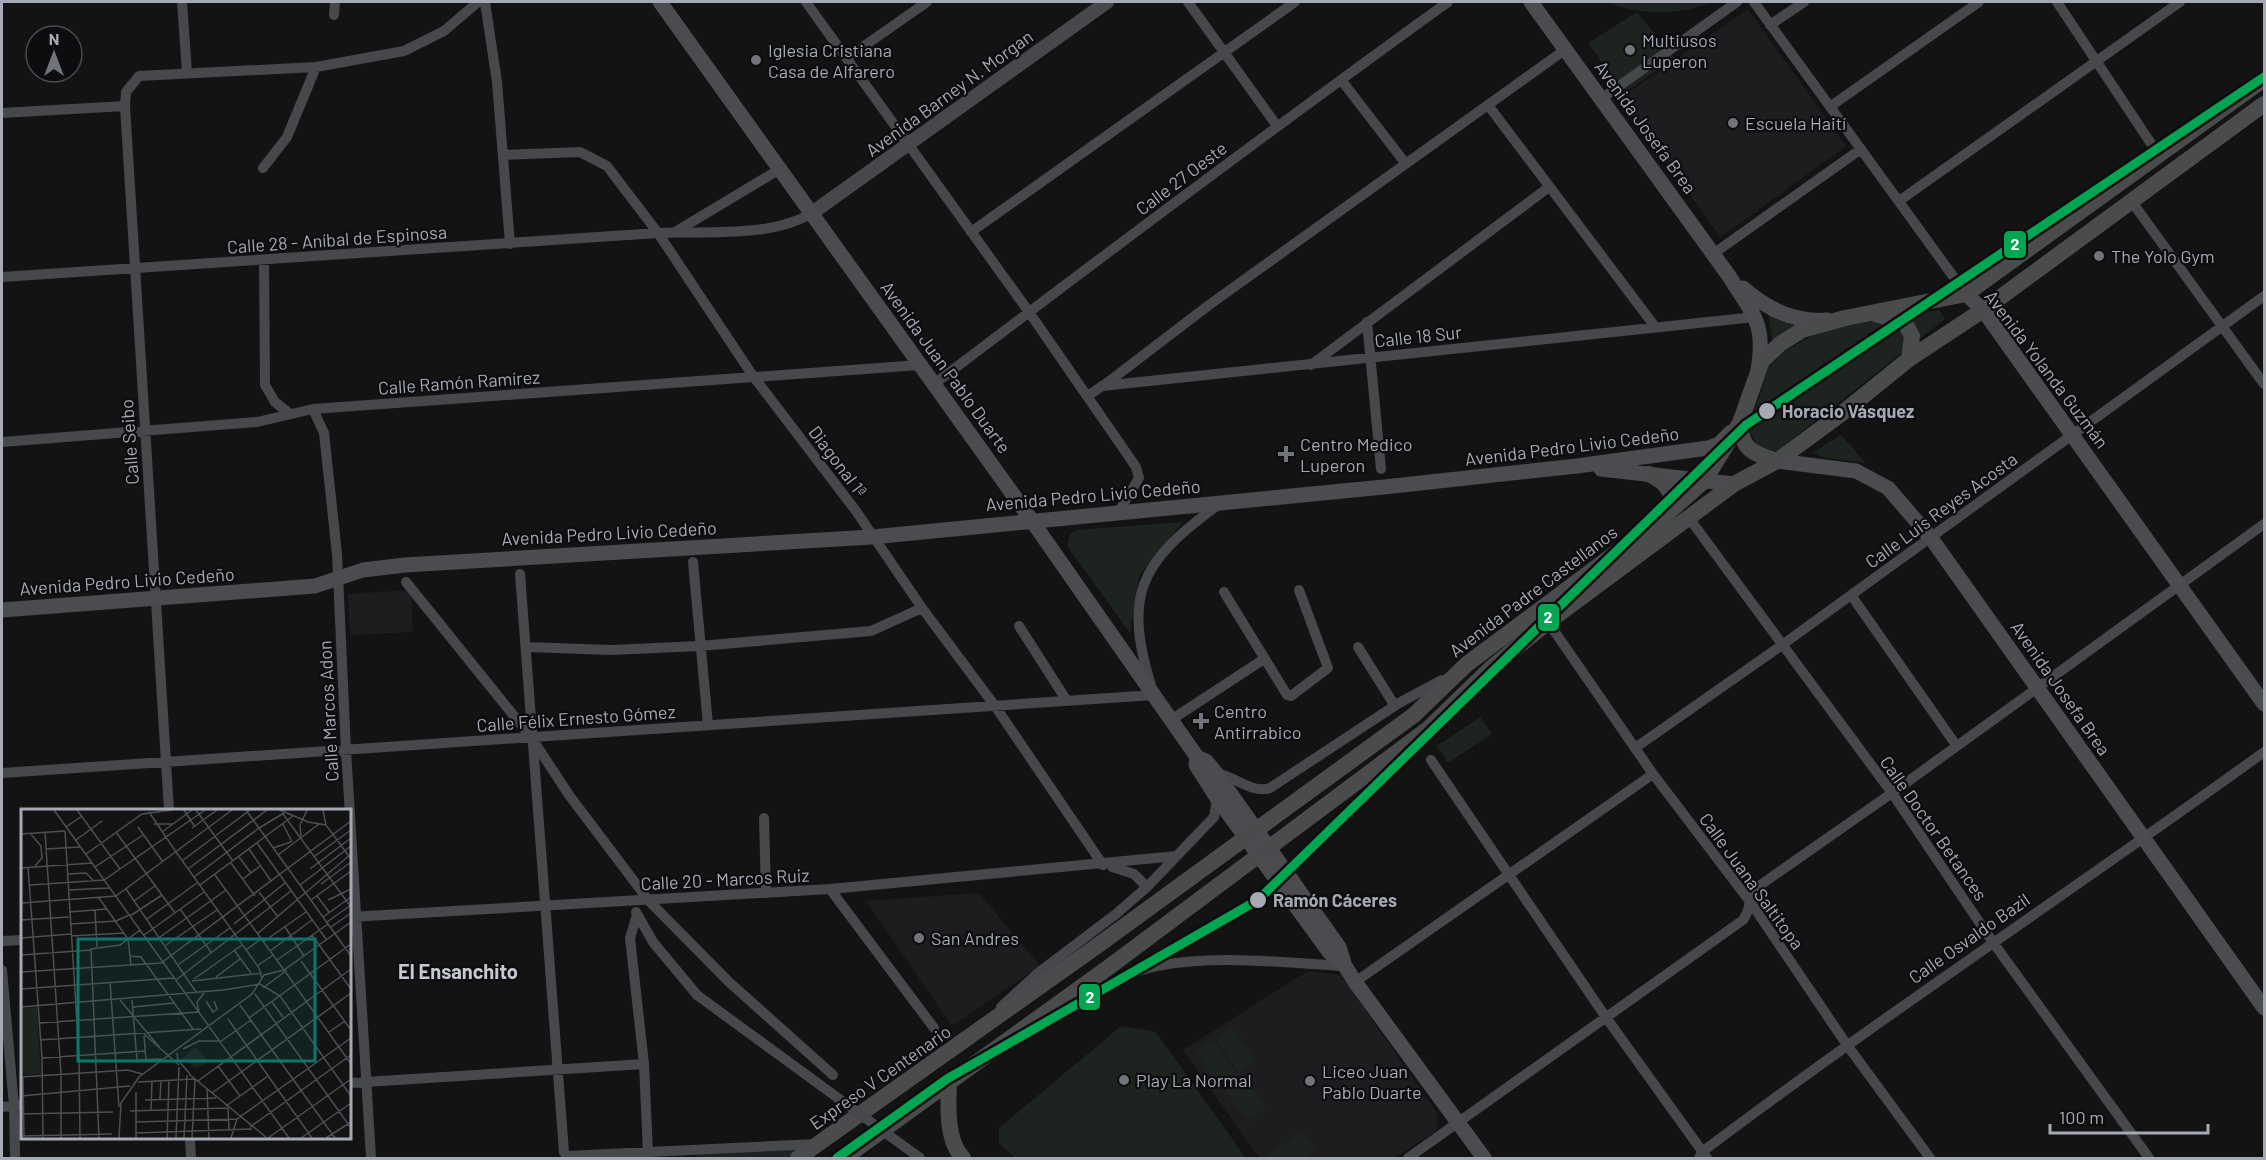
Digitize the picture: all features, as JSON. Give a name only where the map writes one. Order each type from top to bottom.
[{"type":"main road","name":"Avenida Juan Pablo Duarte","points":[[660,2],[1032,521],[1197,757],[1206,761],[1216,773],[1340,947],[1345,966]]},
{"type":"main road","name":"Avenida Josefa Brea","points":[[1532,2],[1729,276],[1755,317],[1762,344],[1756,376]]},
{"type":"main road","name":"Avenida Padre Castellanos","points":[[1097,946],[1414,715],[1467,664],[1661,519],[1704,481],[1740,423],[1762,361],[1780,345],[1802,330],[1845,318],[1966,294],[2265,79]]},
{"type":"main road","name":"Avenida Padre Castellanos","points":[[1005,1043],[1428,729],[1491,668],[1548,622],[1734,484],[1777,461],[1841,414],[1909,359],[1983,310],[2265,104]]},
{"type":"main road","name":"Avenida Josefa Brea","points":[[1729,276],[1757,301],[1783,315],[1813,321],[1845,318]]},
{"type":"main road","name":"Avenida Yolanda Guzmán","points":[[1966,294],[1983,310],[2265,704]]},
{"type":"main road","points":[[1869,312],[1890,316],[1905,323],[1912,336],[1909,359]]},
{"type":"main road","points":[[1740,423],[1740,437],[1753,453],[1777,461]]},
{"type":"main road","name":"Avenida Pedro Livio Cedeño","points":[[2,610],[315,586],[363,570],[405,565],[872,537],[1577,466],[1708,448],[1719,444],[1740,423]]},
{"type":"main road","name":"Avenida Josefa Brea","points":[[1777,461],[1856,471],[1888,488],[1931,538],[2265,1008]]},
{"type":"main road","points":[[1577,466],[1734,484]]},
{"type":"main road","points":[[1649,474],[1665,481],[1669,488],[1670,506],[1661,519]]},
{"type":"main road","name":"Avenida Juan Pablo Duarte","points":[[1197,757],[1196,765],[1217,798],[1330,953],[1345,966]]},
{"type":"main road","name":"Expreso V Centenario","points":[[798,1158],[1097,946]]},
{"type":"main road","points":[[1345,966],[1484,1158]]},
{"type":"main road","points":[[844,1158],[1005,1043]]},
{"type":"main road","points":[[949,1083],[948,1110],[956,1152],[963,1158]]},
{"type":"street","points":[[182,2],[187,73],[316,67],[404,51],[444,31],[478,2]]},
{"type":"street","points":[[334,15],[335,2]]},
{"type":"street","points":[[485,2],[497,82],[510,244]]},
{"type":"street","points":[[806,2],[1029,312],[1136,467],[1139,478],[1133,492],[1118,513]]},
{"type":"street","points":[[847,58],[927,2]]},
{"type":"street","name":"Avenida Barney N. Morgan","points":[[812,213],[1107,2]]},
{"type":"street","points":[[1188,2],[1277,126]]},
{"type":"street","points":[[971,232],[1295,2]]},
{"type":"street","name":"Calle 27 Oeste","points":[[934,384],[1277,126],[1448,2]]},
{"type":"street","points":[[1602,99],[1737,2]]},
{"type":"street","name":"Avenida Yolanda Guzmán","points":[[1754,2],[1966,294]]},
{"type":"street","points":[[1770,25],[1804,2]]},
{"type":"street","points":[[1831,106],[1980,2]]},
{"type":"street","points":[[2057,2],[2158,154]]},
{"type":"street","points":[[1899,201],[2180,2]]},
{"type":"street","points":[[1102,386],[1209,305],[1566,49]]},
{"type":"street","points":[[263,168],[287,137],[316,67]]},
{"type":"street","name":"Calle Seibo","points":[[169,809],[125,106],[126,92],[139,76],[187,73]]},
{"type":"street","points":[[1342,81],[1407,165]]},
{"type":"street","points":[[1488,105],[1656,328]]},
{"type":"street","points":[[2,113],[125,106]]},
{"type":"street","points":[[1713,254],[1861,149]]},
{"type":"street","name":"Diagonal 1ª","points":[[503,155],[580,152],[607,166],[658,234],[753,376],[856,511],[922,608],[995,706],[1103,865]]},
{"type":"street","name":"Calle 28 - Aníbal de Espinosa","points":[[674,233],[780,169]]},
{"type":"street","points":[[1311,365],[1549,187]]},
{"type":"street","points":[[2132,202],[2265,384]]},
{"type":"street","name":"Calle 28 - Aníbal de Espinosa","points":[[2,278],[759,229],[784,226],[812,213]]},
{"type":"street","points":[[264,260],[265,385],[275,402],[290,414]]},
{"type":"street","name":"Calle Luis Reyes Acosta","points":[[1635,748],[1782,645],[2265,296]]},
{"type":"street","name":"Calle 18 Sur","points":[[1088,396],[1102,386],[1755,317]]},
{"type":"street","points":[[1367,322],[1381,469]]},
{"type":"street","name":"Calle Ramón Ramírez","points":[[2,442],[145,433],[257,422],[313,409],[920,364]]},
{"type":"street","name":"Calle Marcos Adon","points":[[313,409],[320,419],[324,433],[337,580],[348,809]]},
{"type":"street","name":"Avenida Pedro Livio Cedeño","points":[[1154,695],[1141,656],[1137,617],[1139,596],[1145,578],[1160,555],[1178,536],[1221,503]]},
{"type":"street","name":"Calle Doctor Betances","points":[[1689,518],[1892,793],[1992,941],[2149,1158]]},
{"type":"street","points":[[1408,1158],[1743,920],[1751,910],[1750,896],[1756,888],[1892,793],[2265,524]]},
{"type":"street","points":[[693,562],[708,725]]},
{"type":"street","points":[[520,574],[564,1152],[567,1156],[819,1144]]},
{"type":"street","points":[[406,582],[531,737],[569,795],[649,901],[729,982],[833,1076]]},
{"type":"street","points":[[1224,592],[1289,696],[1328,670],[1299,590]]},
{"type":"street","points":[[1851,595],[1956,745]]},
{"type":"street","points":[[526,647],[611,650],[700,646],[871,632],[922,608]]},
{"type":"street","name":"Calle Juana Saltitopa","points":[[1548,622],[1653,774],[1751,903],[1847,1045],[1930,1158]]},
{"type":"street","points":[[1019,626],[1066,701]]},
{"type":"street","points":[[1358,647],[1395,706]]},
{"type":"street","points":[[1171,720],[1264,659]]},
{"type":"street","points":[[1216,773],[1233,776],[1256,790],[1270,788],[1395,706],[1467,664]]},
{"type":"street","name":"Calle Félix Ernesto Gómez","points":[[2,773],[1154,695]]},
{"type":"street","name":"Calle Osvaldo Bazil","points":[[1703,1156],[1847,1045],[1992,941],[2144,840],[2265,752]]},
{"type":"street","points":[[1431,760],[1507,875],[1703,1156]]},
{"type":"street","points":[[1355,982],[1653,774]]},
{"type":"street","name":"Expreso V Centenario","points":[[984,1027],[1005,1002],[1147,886],[1215,817],[1217,798]]},
{"type":"street","points":[[764,818],[766,893]]},
{"type":"street","name":"Calle 20 - Marcos Ruiz","points":[[353,917],[830,889],[1103,865],[1177,856]]},
{"type":"street","points":[[1103,865],[1134,874],[1147,886]]},
{"type":"street","name":"Calle Marcos Adon","points":[[351,875],[371,1158]]},
{"type":"street","points":[[830,889],[934,1028]]},
{"type":"street","points":[[632,901],[637,915],[660,951],[697,995],[920,1158]]},
{"type":"street","points":[[637,915],[630,938],[644,1064],[648,1153]]},
{"type":"street","points":[[2,941],[21,940]]},
{"type":"street","points":[[1005,1043],[1102,987],[1154,966],[1203,960],[1345,966]]},
{"type":"street","points":[[2,970],[18,1106],[15,1158]]},
{"type":"street","points":[[351,1083],[644,1064]]},
{"type":"street","points":[[2,1107],[18,1106]]},
{"type":"street","points":[[190,1139],[191,1158]]},
{"type":"shaded area","points":[[1607,2],[1711,2],[1686,10],[1659,12],[1632,9]]},
{"type":"shaded area","name":"Escuela Haití","points":[[1748,9],[1846,146],[1721,237],[1619,99]]},
{"type":"shaded area","name":"Multiusos Luperon","points":[[1637,12],[1674,58],[1624,93],[1588,43]]},
{"type":"shaded area","points":[[1939,310],[1945,319],[1777,451],[1759,448],[1748,430],[1769,367],[1784,352],[1846,321]]},
{"type":"shaded area","points":[[1768,313],[1797,327],[1773,344]]},
{"type":"shaded area","points":[[1841,435],[1866,463],[1826,458],[1812,453]]},
{"type":"shaded area","points":[[1183,522],[1139,576],[1130,633],[1067,546],[1070,534],[1076,530]]},
{"type":"shaded area","points":[[411,590],[413,632],[350,635],[348,594]]},
{"type":"shaded area","points":[[1480,717],[1492,734],[1448,763],[1437,746]]},
{"type":"shaded area","points":[[979,893],[1040,966],[952,1026],[866,901]]},
{"type":"shaded area","name":"Liceo Juan Pablo Duarte","points":[[1308,971],[1341,975],[1437,1113],[1437,1130],[1395,1158],[1259,1158],[1183,1050]]},
{"type":"shaded area","name":"Play La Normal","points":[[1121,1026],[1156,1032],[1246,1158],[1015,1158],[999,1143],[999,1128]]},
{"type":"shaded area","points":[[1232,1027],[1256,1061],[1239,1072],[1216,1039]]},
{"type":"shaded area","points":[[1213,1040],[1238,1075],[1220,1087],[1195,1052]]},
{"type":"shaded area","points":[[1244,1076],[1267,1108],[1248,1122],[1225,1090]]},
{"type":"shaded area","points":[[1302,1131],[1316,1150],[1304,1158],[1270,1158],[1268,1155]]},
{"type":"shaded area","points":[[805,1148],[790,1158],[699,1158],[696,1155]]},
{"type":"transit line","name":"2","points":[[837,1158],[947,1079],[1258,900],[1746,425],[2264,77]]},
{"type":"place","name":"Multiusos Luperon","points":[[1630,50]]},
{"type":"place","name":"Iglesia Cristiana Casa de Alfarero","points":[[756,60]]},
{"type":"place","name":"Escuela Haití","points":[[1733,123]]},
{"type":"place","name":"The Yolo Gym","points":[[2099,256]]},
{"type":"place","name":"Horacio Vásquez","points":[[1767,411]]},
{"type":"place","name":"Centro Medico Luperon","points":[[1286,454]]},
{"type":"place","name":"Centro Antirrabico","points":[[1201,721]]},
{"type":"place","name":"Ramón Cáceres","points":[[1258,900]]},
{"type":"place","name":"San Andres","points":[[919,938]]},
{"type":"place","name":"Play La Normal","points":[[1124,1080]]},
{"type":"place","name":"Liceo Juan Pablo Duarte","points":[[1310,1081]]},
{"type":"district","name":"El Ensanchito","points":[[458,971]]}]
